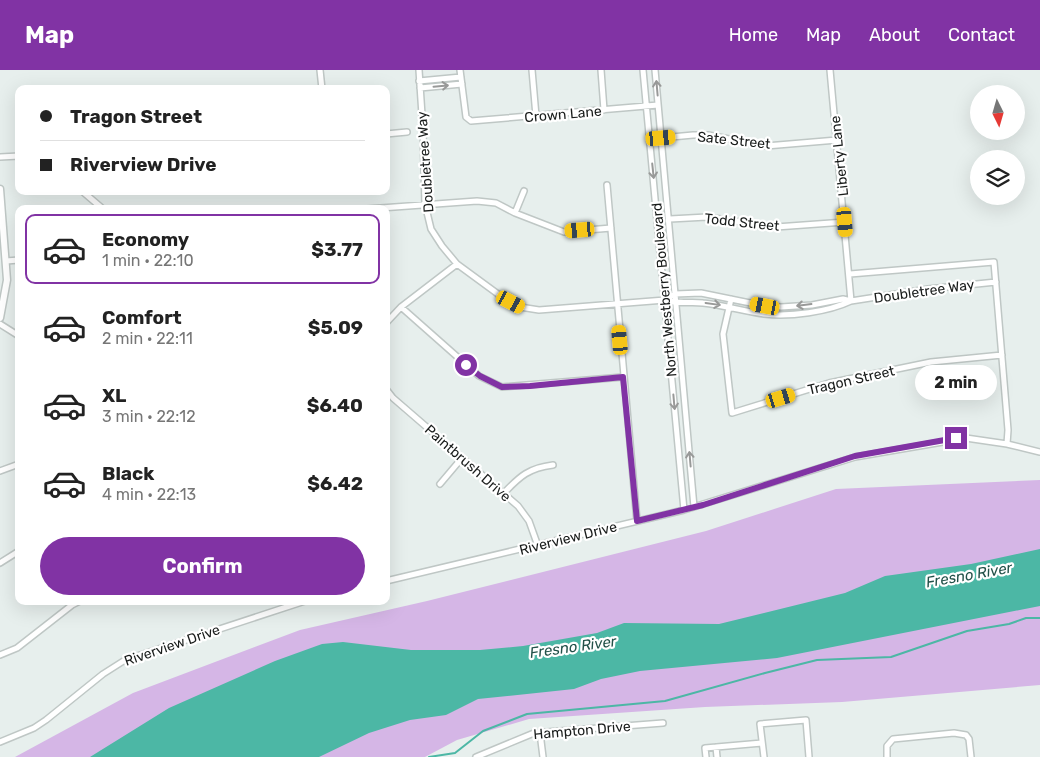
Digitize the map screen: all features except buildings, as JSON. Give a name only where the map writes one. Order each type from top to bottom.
[{"type":"street","points":[[320,70],[322,85]]},
{"type":"street","name":"Doubletree Way","points":[[419,70],[425,204],[431,229],[457,264],[502,297],[520,307],[539,310],[664,300],[676,304],[700,302],[764,314],[781,315],[814,311],[844,305],[852,301],[996,282],[994,262],[850,274]]},
{"type":"street","points":[[420,88],[462,84],[460,70]]},
{"type":"street","points":[[532,70],[536,116]]},
{"type":"street","points":[[601,70],[604,110]]},
{"type":"street","name":"North Westberry Boulevard","points":[[643,70],[684,510]]},
{"type":"street","name":"North Westberry Boulevard","points":[[655,70],[670,220],[694,507]]},
{"type":"street","name":"Liberty Lane","points":[[830,70],[852,301]]},
{"type":"street","points":[[420,81],[461,76]]},
{"type":"street","name":"Crown Lane","points":[[462,84],[466,118],[475,122],[658,105]]},
{"type":"street","points":[[390,134],[406,133]]},
{"type":"street","name":"Sate Street","points":[[661,138],[708,135],[766,146],[837,140]]},
{"type":"street","points":[[0,156],[15,156]]},
{"type":"street","points":[[607,185],[637,521]]},
{"type":"street","points":[[0,189],[6,261],[6,290],[0,318]]},
{"type":"street","points":[[515,213],[524,191]]},
{"type":"street","points":[[87,195],[98,205]]},
{"type":"street","points":[[390,207],[477,201],[496,203],[550,228],[564,232],[610,228]]},
{"type":"street","name":"Todd Street","points":[[670,220],[707,216],[776,228],[845,222]]},
{"type":"street","points":[[6,261],[15,260]]},
{"type":"street","points":[[390,319],[401,307],[457,264]]},
{"type":"street","points":[[996,282],[1008,430],[1007,444]]},
{"type":"street","name":"Doubletree Way","points":[[664,300],[675,294],[701,293],[765,306],[782,307],[843,299],[852,301]]},
{"type":"street","points":[[729,306],[731,299]]},
{"type":"street","name":"Tragon Street","points":[[729,306],[723,334],[732,413],[829,383],[931,362],[1002,355]]},
{"type":"street","points":[[401,307],[480,376],[502,387],[623,377]]},
{"type":"street","points":[[0,324],[15,333]]},
{"type":"street","name":"Paintbrush Drive","points":[[390,394],[518,506],[530,522],[538,546]]},
{"type":"street","name":"Riverview Drive","points":[[390,581],[684,510],[855,456],[956,438],[976,438],[1040,452]]},
{"type":"street","points":[[440,484],[462,458]]},
{"type":"street","points":[[0,471],[15,465]]},
{"type":"street","points":[[504,493],[526,472],[553,465]]},
{"type":"street","points":[[0,562],[15,553]]},
{"type":"street","points":[[0,656],[16,648],[72,605]]},
{"type":"street","name":"Riverview Drive","points":[[0,742],[34,728],[103,674],[125,660],[288,605]]},
{"type":"street","points":[[764,757],[760,724],[806,720],[809,757]]},
{"type":"street","name":"Hampton Drive","points":[[476,757],[523,737],[540,732],[663,723]]},
{"type":"street","points":[[540,732],[543,757]]},
{"type":"street","points":[[888,757],[887,746],[893,739],[954,733],[966,735],[969,739],[971,757]]},
{"type":"street","points":[[706,757],[705,748],[762,743]]},
{"type":"street","points":[[716,747],[717,757]]},
{"type":"shaded area","points":[[1040,480],[1040,685],[842,702],[705,707],[529,719],[457,740],[425,757],[15,757],[133,693],[300,630],[427,601],[706,531],[836,489]]},
{"type":"water","name":"Fresno River","points":[[1040,549],[1040,606],[777,658],[640,671],[601,679],[574,689],[478,699],[446,715],[410,720],[369,733],[319,757],[90,757],[169,708],[275,661],[322,644],[343,642],[411,650],[480,650],[523,646],[597,633],[624,623],[719,624],[845,593],[885,576],[971,564]]},
{"type":"waterway","points":[[429,757],[455,753],[483,731],[527,714],[665,701],[817,660],[891,657],[967,631],[1009,624],[1026,618],[1040,618]]},
{"type":"route","points":[[466,365],[480,376],[502,387],[623,377],[637,521],[703,505],[855,456],[956,438]]}]
